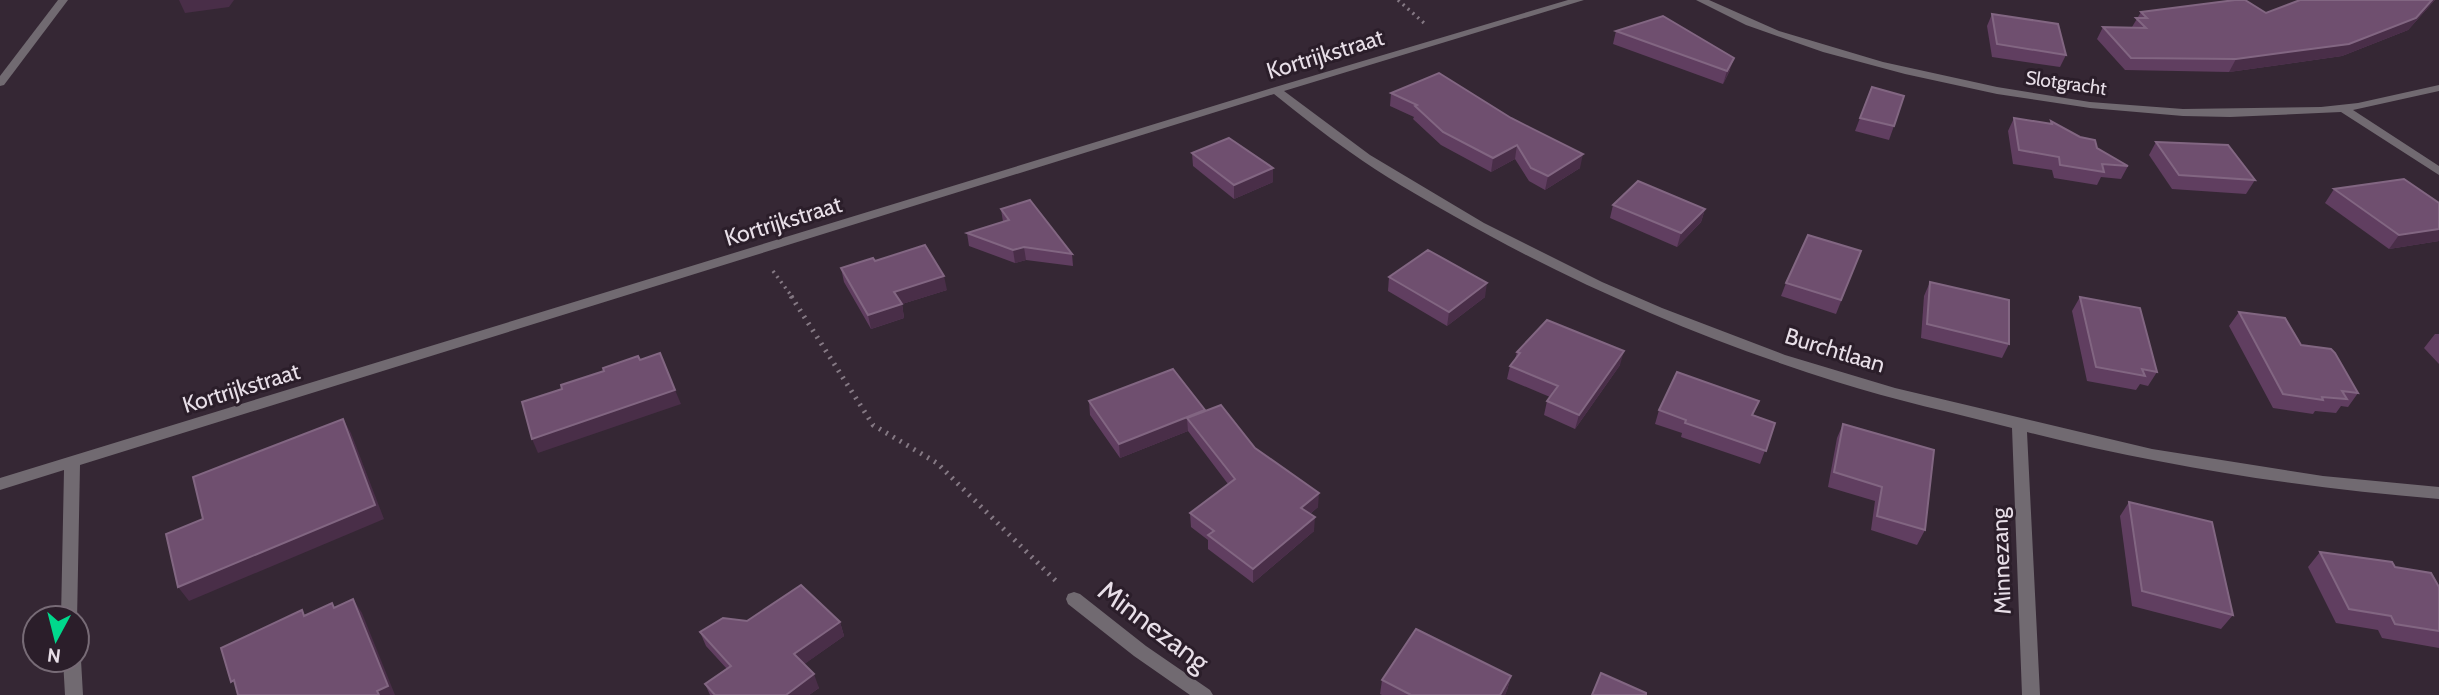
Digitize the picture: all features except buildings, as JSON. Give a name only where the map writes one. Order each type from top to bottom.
[{"type":"street","points":[[0,83],[63,0]]},
{"type":"street","name":"Kortrijkstraat","points":[[0,484],[1276,90],[1579,0]]},
{"type":"street","name":"Slotgracht","points":[[1700,0],[1804,43],[1874,63],[1949,81],[2062,102],[2152,113],[2217,114],[2344,109],[2439,88]]},
{"type":"street","name":"Burchtlaan","points":[[1276,90],[1364,157],[1469,220],[1569,274],[1706,331],[1844,379],[2019,425],[2192,464],[2372,488],[2439,493]]},
{"type":"street","points":[[2344,109],[2439,170]]},
{"type":"street","name":"Minnezang","points":[[2019,425],[2031,695]]},
{"type":"street","points":[[70,604],[72,462]]},
{"type":"street","name":"Minnezang","points":[[1074,599],[1140,651],[1204,695]]},
{"type":"street","points":[[73,674],[74,695]]},
{"type":"path","points":[[758,250],[802,311],[873,425],[937,463],[1074,599]]}]
